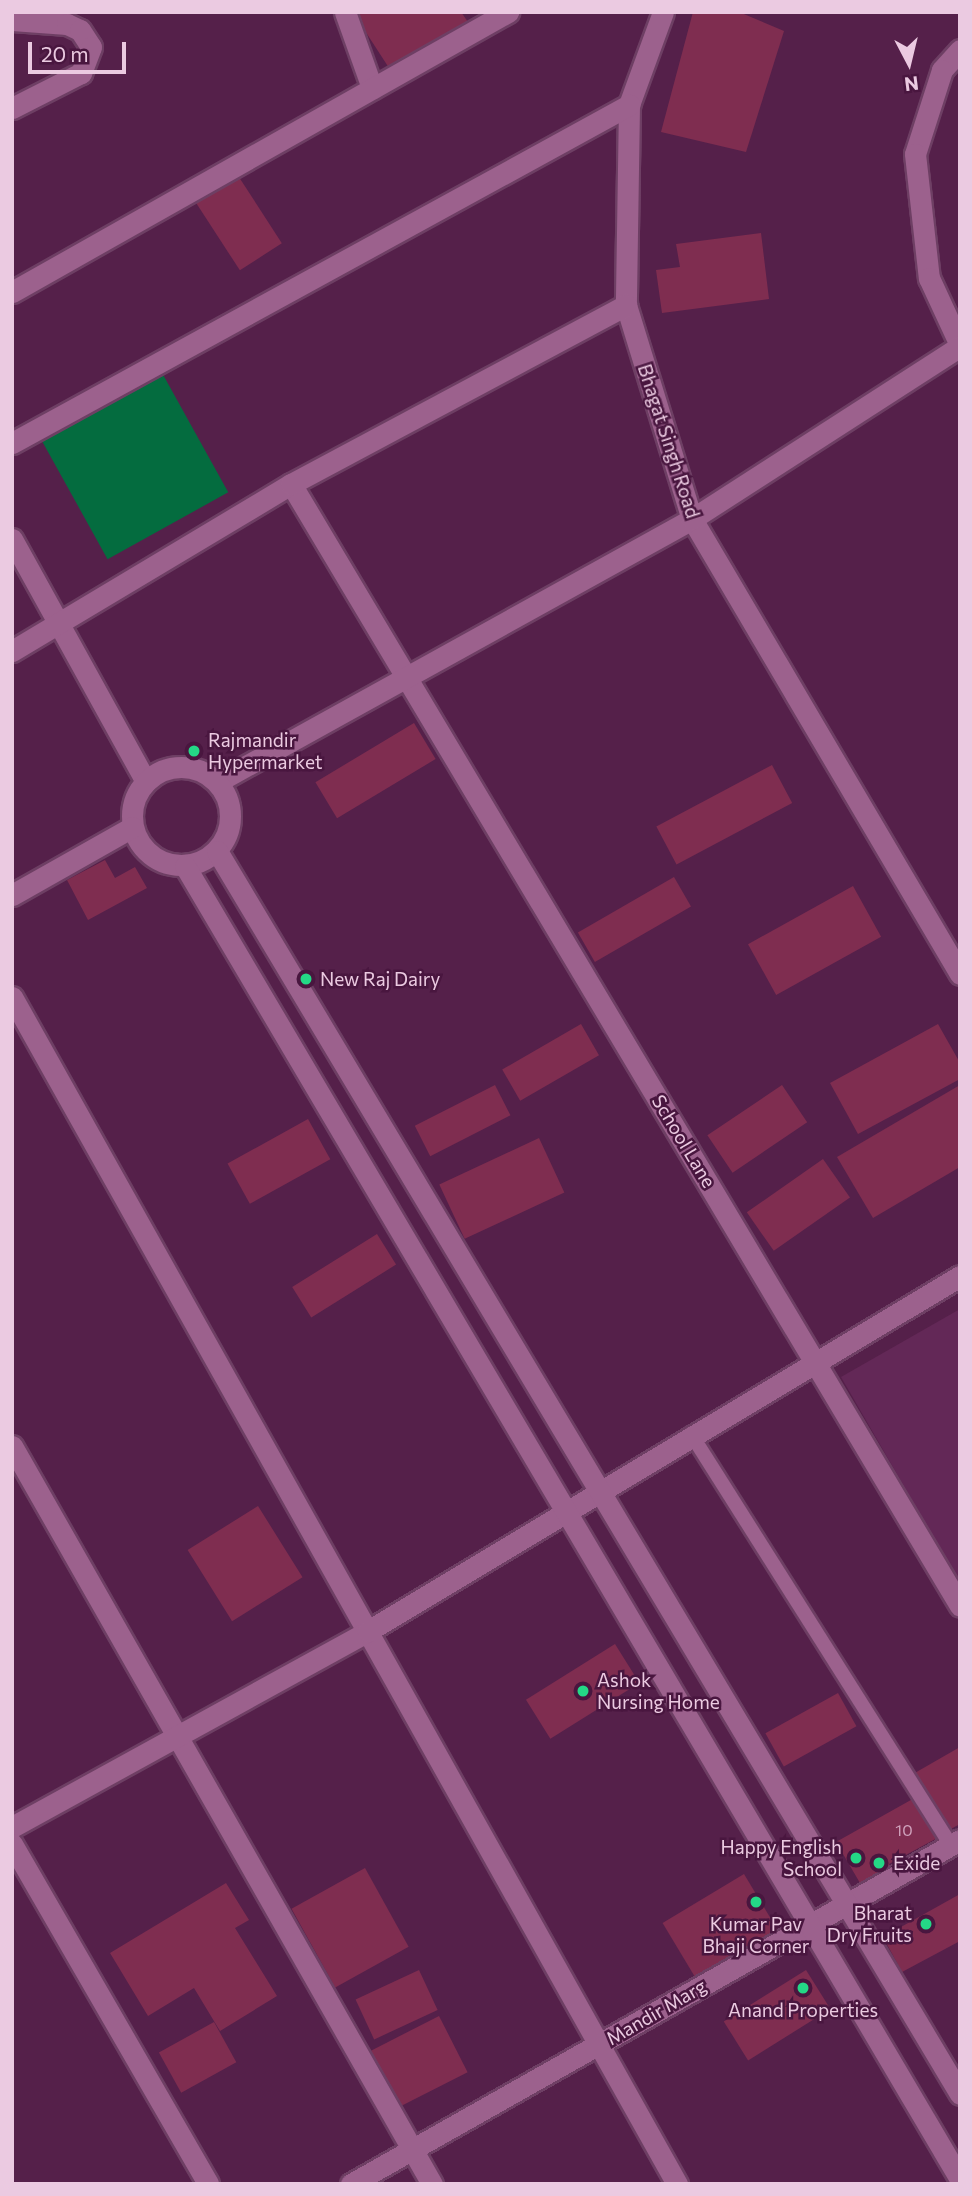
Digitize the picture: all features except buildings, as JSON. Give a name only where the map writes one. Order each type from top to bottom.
[{"type":"street","points":[[345,12],[372,88]]},
{"type":"street","points":[[12,292],[508,12]]},
{"type":"street","name":"Bhagat Singh Road","points":[[663,12],[629,105],[626,305],[692,519],[960,974]]},
{"type":"street","points":[[12,20],[67,24],[80,30],[91,47],[81,73],[12,108]]},
{"type":"street","points":[[217,782],[692,519],[960,346],[929,278],[915,154],[942,71],[960,50]]},
{"type":"street","points":[[12,443],[629,105]]},
{"type":"street","points":[[12,651],[291,484],[626,305]]},
{"type":"street","name":"School Lane","points":[[291,484],[403,678],[960,1606]]},
{"type":"street","points":[[12,539],[61,623],[146,782]]},
{"type":"street","points":[[173,767],[204,772],[217,782],[231,808],[217,851],[186,866],[149,855],[132,827],[136,795],[146,782],[173,767]]},
{"type":"street","points":[[12,895],[132,827]]},
{"type":"street","points":[[217,851],[596,1493],[848,1902],[960,2094]]},
{"type":"street","points":[[186,866],[565,1513],[811,1922],[960,2179]]},
{"type":"street","points":[[12,997],[677,2184]]},
{"type":"street","points":[[12,1826],[368,1631],[813,1359],[960,1276]]},
{"type":"street","points":[[12,1446],[432,2184]]},
{"type":"street","name":"Mandir Marg","points":[[351,2184],[414,2151],[955,1842]]},
{"type":"street","points":[[12,1844],[208,2184]]},
{"type":"lane","points":[[691,1434],[955,1842]]},
{"type":"shaded area","points":[[960,1309],[960,1583],[841,1377]]},
{"type":"green space","points":[[156,362],[228,492],[108,559],[35,429]]},
{"type":"place","name":"Rajmandir Hypermarket","points":[[194,751]]},
{"type":"place","name":"New Raj Dairy","points":[[306,979]]},
{"type":"place","name":"Ashok Nursing Home","points":[[583,1691]]},
{"type":"place","name":"Happy English School","points":[[856,1858]]},
{"type":"place","name":"Exide","points":[[879,1863]]},
{"type":"place","name":"Kumar Pav Bhaji Corner","points":[[756,1902]]},
{"type":"place","name":"Bharat Dry Fruits","points":[[926,1924]]},
{"type":"place","name":"Anand Properties","points":[[803,1988]]}]
